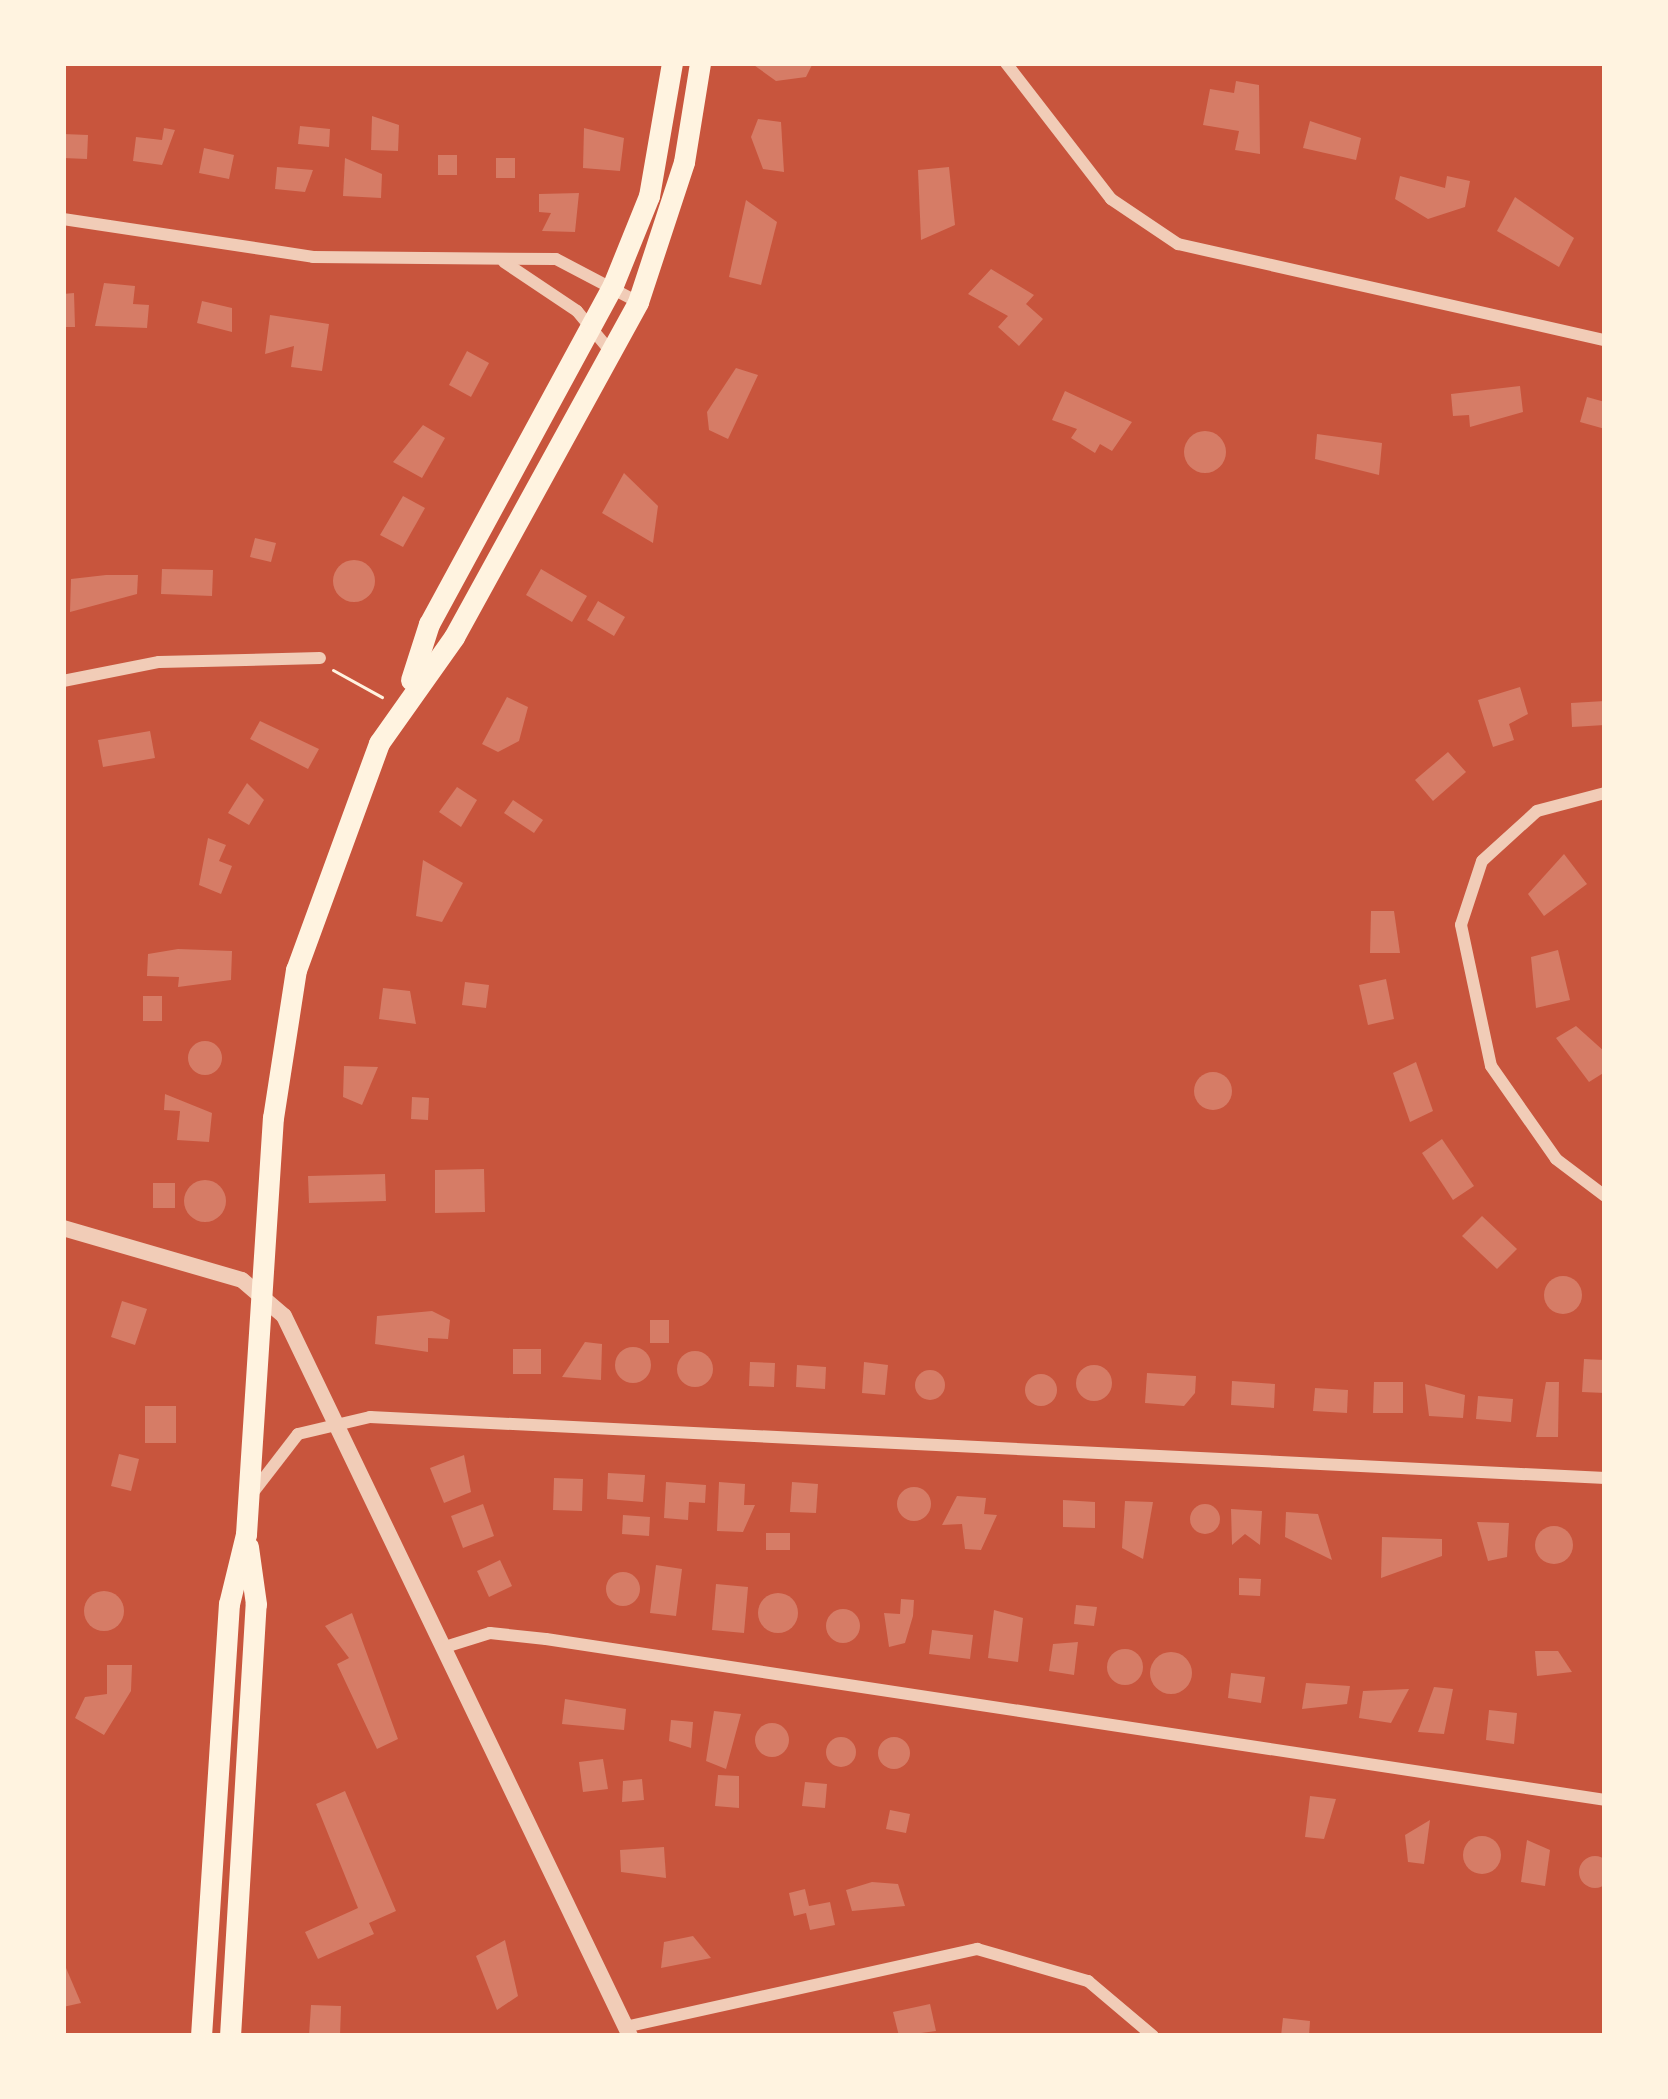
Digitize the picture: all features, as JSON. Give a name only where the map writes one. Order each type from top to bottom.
[{"type":"main road","points":[[201,2036],[229,1604],[246,1534],[262,1293],[296,970],[336,836],[403,700],[429,624],[613,285],[649,196],[672,63]]},
{"type":"main road","points":[[403,700],[454,638],[638,302],[684,162],[700,63]]},
{"type":"main road","points":[[230,2036],[256,1604],[246,1534]]},
{"type":"street","points":[[1006,63],[1111,199],[1178,244],[1605,340]]},
{"type":"street","points":[[63,219],[313,257],[556,259],[638,302]]},
{"type":"street","points":[[504,262],[593,329],[613,355]]},
{"type":"street","points":[[63,681],[159,662],[320,658]]},
{"type":"street","points":[[1605,793],[1537,811],[1468,881],[1461,925],[1492,1066],[1556,1159],[1605,1196]]},
{"type":"street","points":[[63,1228],[262,1293],[337,1420],[627,2031],[977,1948],[1088,1981],[1153,2036]]},
{"type":"street","points":[[248,1501],[288,1440],[337,1420],[1605,1478]]},
{"type":"street","points":[[445,1647],[490,1634],[546,1639],[1605,1800]]},
{"type":"path","points":[[320,658],[403,700]]},
{"type":"building","points":[[751,63],[813,63],[806,77],[776,81]]},
{"type":"building","points":[[1236,81],[1259,85],[1260,154],[1235,150],[1239,131],[1203,125],[1210,89],[1234,93]]},
{"type":"building","points":[[372,116],[399,125],[398,151],[371,150]]},
{"type":"building","points":[[758,119],[781,122],[784,172],[763,169],[751,137]]},
{"type":"building","points":[[1310,121],[1361,138],[1356,160],[1303,148]]},
{"type":"building","points":[[300,126],[330,129],[329,147],[298,144]]},
{"type":"building","points":[[164,128],[175,130],[162,165],[133,161],[136,137],[162,140]]},
{"type":"building","points":[[584,128],[624,138],[620,171],[583,168]]},
{"type":"building","points":[[63,134],[88,135],[87,159],[63,158]]},
{"type":"building","points":[[204,148],[234,155],[229,179],[199,173]]},
{"type":"building","points":[[438,155],[457,155],[457,175],[438,175]]},
{"type":"building","points":[[345,158],[382,174],[381,198],[343,196]]},
{"type":"building","points":[[496,158],[515,158],[515,178],[496,178]]},
{"type":"building","points":[[277,167],[313,170],[305,192],[275,189]]},
{"type":"building","points":[[949,167],[955,225],[921,240],[918,170]]},
{"type":"building","points":[[1400,176],[1445,188],[1447,176],[1470,181],[1465,207],[1428,219],[1395,199]]},
{"type":"building","points":[[579,193],[575,232],[542,231],[551,213],[539,212],[539,194]]},
{"type":"building","points":[[1515,197],[1574,238],[1559,267],[1497,231]]},
{"type":"building","points":[[746,200],[777,222],[761,285],[729,277]]},
{"type":"building","points":[[991,269],[1034,295],[1026,304],[1043,319],[1019,346],[998,327],[1008,316],[968,294]]},
{"type":"building","points":[[104,283],[135,286],[133,304],[149,305],[147,328],[95,326]]},
{"type":"building","points":[[74,293],[75,327],[63,327],[63,294]]},
{"type":"building","points":[[202,301],[232,308],[232,332],[197,323]]},
{"type":"building","points":[[270,315],[329,324],[322,371],[291,367],[294,346],[265,354]]},
{"type":"building","points":[[467,351],[489,363],[471,397],[449,385]]},
{"type":"building","points":[[736,368],[758,375],[728,439],[709,430],[707,412]]},
{"type":"building","points":[[1520,386],[1523,412],[1470,427],[1469,415],[1453,416],[1451,394]]},
{"type":"building","points":[[1065,391],[1132,422],[1112,451],[1100,444],[1095,453],[1071,438],[1077,429],[1052,420]]},
{"type":"building","points":[[1587,397],[1605,402],[1605,429],[1580,422]]},
{"type":"building","points":[[423,425],[445,438],[422,478],[393,462]]},
{"type":"building","points":[[1205,431],[1220,437],[1226,452],[1220,467],[1205,473],[1190,467],[1184,452],[1190,437]]},
{"type":"building","points":[[1317,434],[1382,443],[1379,475],[1315,459]]},
{"type":"building","points":[[624,473],[658,506],[653,543],[602,513]]},
{"type":"building","points":[[403,496],[425,508],[403,547],[380,535]]},
{"type":"building","points":[[255,538],[276,543],[271,562],[250,557]]},
{"type":"building","points":[[354,560],[369,566],[375,581],[369,596],[354,602],[339,596],[333,581],[339,566]]},
{"type":"building","points":[[162,569],[213,570],[212,596],[161,594]]},
{"type":"building","points":[[541,569],[587,596],[572,622],[526,595]]},
{"type":"building","points":[[138,575],[137,594],[70,612],[71,579]]},
{"type":"building","points":[[598,601],[625,617],[614,636],[587,620]]},
{"type":"building","points":[[1520,687],[1528,714],[1509,724],[1514,740],[1493,747],[1478,700]]},
{"type":"building","points":[[507,697],[528,707],[519,741],[498,752],[482,744]]},
{"type":"building","points":[[1605,701],[1605,725],[1572,727],[1571,703]]},
{"type":"building","points":[[260,721],[319,749],[308,769],[250,739]]},
{"type":"building","points":[[150,731],[155,758],[103,767],[98,740]]},
{"type":"building","points":[[1448,752],[1466,772],[1433,801],[1415,780]]},
{"type":"building","points":[[247,783],[264,800],[249,825],[228,813]]},
{"type":"building","points":[[457,787],[477,800],[461,827],[439,812]]},
{"type":"building","points":[[513,800],[543,820],[534,833],[504,813]]},
{"type":"building","points":[[208,838],[226,845],[219,861],[232,866],[221,894],[199,885]]},
{"type":"building","points":[[1564,854],[1587,884],[1544,916],[1528,894]]},
{"type":"building","points":[[423,860],[463,883],[442,922],[416,916]]},
{"type":"building","points":[[1371,911],[1394,911],[1400,953],[1370,953]]},
{"type":"building","points":[[178,949],[232,951],[231,980],[178,987],[179,977],[147,976],[148,954]]},
{"type":"building","points":[[1558,950],[1570,1000],[1536,1008],[1531,957]]},
{"type":"building","points":[[1386,979],[1394,1019],[1368,1025],[1359,985]]},
{"type":"building","points":[[465,982],[489,985],[486,1008],[462,1005]]},
{"type":"building","points":[[383,988],[410,991],[416,1024],[379,1019]]},
{"type":"building","points":[[143,996],[162,996],[162,1021],[143,1021]]},
{"type":"building","points":[[1576,1026],[1605,1052],[1605,1072],[1589,1082],[1556,1038]]},
{"type":"building","points":[[205,1041],[217,1046],[222,1058],[217,1070],[205,1075],[193,1070],[188,1058],[193,1046]]},
{"type":"building","points":[[1416,1062],[1433,1111],[1410,1122],[1393,1073]]},
{"type":"building","points":[[344,1066],[378,1067],[362,1105],[343,1097]]},
{"type":"building","points":[[1213,1072],[1227,1077],[1232,1091],[1227,1105],[1213,1110],[1199,1105],[1194,1091],[1199,1077]]},
{"type":"building","points":[[165,1094],[212,1113],[209,1142],[177,1140],[180,1111],[164,1110]]},
{"type":"building","points":[[412,1097],[429,1098],[428,1120],[411,1119]]},
{"type":"building","points":[[1442,1139],[1474,1186],[1453,1200],[1422,1153]]},
{"type":"building","points":[[484,1169],[485,1212],[435,1213],[435,1170]]},
{"type":"building","points":[[385,1174],[386,1201],[309,1203],[308,1176]]},
{"type":"building","points":[[205,1180],[220,1186],[226,1201],[220,1216],[205,1222],[190,1216],[184,1201],[190,1186]]},
{"type":"building","points":[[153,1183],[175,1183],[175,1208],[153,1208]]},
{"type":"building","points":[[1482,1216],[1517,1249],[1497,1269],[1462,1236]]},
{"type":"building","points":[[1563,1276],[1577,1281],[1582,1295],[1577,1309],[1563,1314],[1549,1309],[1544,1295],[1549,1281]]},
{"type":"building","points":[[122,1301],[147,1309],[135,1345],[111,1337]]},
{"type":"building","points":[[432,1311],[450,1320],[448,1339],[428,1338],[428,1352],[375,1344],[377,1316]]},
{"type":"building","points":[[650,1320],[669,1320],[669,1343],[650,1343]]},
{"type":"building","points":[[585,1342],[602,1344],[601,1380],[562,1377]]},
{"type":"building","points":[[633,1347],[646,1352],[651,1365],[646,1378],[633,1383],[620,1378],[615,1365],[620,1352]]},
{"type":"building","points":[[513,1349],[541,1349],[541,1374],[513,1374]]},
{"type":"building","points":[[695,1351],[707,1357],[713,1369],[707,1381],[695,1387],[683,1381],[677,1369],[683,1357]]},
{"type":"building","points":[[1584,1359],[1605,1360],[1605,1393],[1582,1392]]},
{"type":"building","points":[[750,1362],[775,1363],[774,1387],[749,1386]]},
{"type":"building","points":[[864,1362],[888,1365],[885,1395],[862,1393]]},
{"type":"building","points":[[797,1365],[826,1367],[825,1389],[796,1387]]},
{"type":"building","points":[[1094,1365],[1107,1370],[1112,1383],[1107,1396],[1094,1401],[1081,1396],[1076,1383],[1081,1370]]},
{"type":"building","points":[[930,1370],[941,1374],[945,1385],[941,1396],[930,1400],[919,1396],[915,1385],[919,1374]]},
{"type":"building","points":[[1147,1373],[1196,1376],[1195,1393],[1184,1406],[1145,1403]]},
{"type":"building","points":[[1041,1374],[1052,1379],[1057,1390],[1052,1401],[1041,1406],[1030,1401],[1025,1390],[1030,1379]]},
{"type":"building","points":[[1232,1381],[1275,1384],[1274,1408],[1231,1405]]},
{"type":"building","points":[[1374,1382],[1403,1382],[1403,1413],[1373,1413]]},
{"type":"building","points":[[1546,1382],[1559,1382],[1558,1437],[1536,1437]]},
{"type":"building","points":[[1425,1384],[1465,1395],[1463,1418],[1429,1416]]},
{"type":"building","points":[[1315,1388],[1348,1390],[1347,1413],[1313,1411]]},
{"type":"building","points":[[1478,1396],[1513,1399],[1511,1422],[1476,1419]]},
{"type":"building","points":[[145,1406],[176,1406],[176,1443],[145,1443]]},
{"type":"building","points":[[119,1454],[139,1459],[131,1491],[111,1486]]},
{"type":"building","points":[[464,1455],[471,1492],[444,1503],[430,1468]]},
{"type":"building","points":[[608,1473],[645,1475],[643,1502],[607,1499]]},
{"type":"building","points":[[554,1478],[583,1479],[582,1511],[553,1510]]},
{"type":"building","points":[[666,1482],[706,1485],[705,1503],[689,1502],[688,1520],[664,1518]]},
{"type":"building","points":[[719,1482],[745,1484],[744,1505],[755,1505],[743,1532],[717,1531]]},
{"type":"building","points":[[792,1482],[818,1484],[816,1513],[790,1512]]},
{"type":"building","points":[[914,1487],[926,1492],[931,1504],[926,1516],[914,1521],[902,1516],[897,1504],[902,1492]]},
{"type":"building","points":[[957,1496],[986,1498],[984,1514],[997,1515],[981,1550],[965,1549],[962,1524],[942,1525]]},
{"type":"building","points":[[1063,1500],[1095,1502],[1095,1528],[1063,1527]]},
{"type":"building","points":[[1125,1501],[1153,1502],[1143,1559],[1122,1548]]},
{"type":"building","points":[[483,1504],[494,1536],[463,1548],[451,1516]]},
{"type":"building","points":[[1205,1504],[1216,1508],[1220,1519],[1216,1530],[1205,1534],[1194,1530],[1190,1519],[1194,1508]]},
{"type":"building","points":[[1231,1509],[1262,1511],[1260,1545],[1245,1534],[1232,1545]]},
{"type":"building","points":[[1286,1512],[1318,1514],[1332,1560],[1285,1537]]},
{"type":"building","points":[[623,1515],[650,1517],[649,1536],[622,1534]]},
{"type":"building","points":[[1477,1522],[1509,1523],[1507,1557],[1488,1561]]},
{"type":"building","points":[[1554,1526],[1568,1531],[1573,1545],[1568,1559],[1554,1564],[1540,1559],[1535,1545],[1540,1531]]},
{"type":"building","points":[[766,1533],[790,1533],[790,1550],[766,1550]]},
{"type":"building","points":[[1382,1537],[1442,1539],[1442,1556],[1381,1578]]},
{"type":"building","points":[[500,1560],[512,1586],[489,1597],[477,1571]]},
{"type":"building","points":[[656,1565],[682,1569],[676,1616],[650,1613]]},
{"type":"building","points":[[623,1572],[635,1577],[640,1589],[635,1601],[623,1606],[611,1601],[606,1589],[611,1577]]},
{"type":"building","points":[[1239,1578],[1261,1579],[1260,1596],[1239,1595]]},
{"type":"building","points":[[716,1584],[748,1587],[744,1633],[712,1630]]},
{"type":"building","points":[[104,1591],[118,1597],[124,1611],[118,1625],[104,1631],[90,1625],[84,1611],[90,1597]]},
{"type":"building","points":[[778,1593],[792,1599],[798,1613],[792,1627],[778,1633],[764,1627],[758,1613],[764,1599]]},
{"type":"building","points":[[901,1599],[914,1600],[913,1616],[905,1643],[889,1647],[884,1613],[900,1614]]},
{"type":"building","points":[[1076,1605],[1097,1607],[1094,1626],[1074,1624]]},
{"type":"building","points":[[843,1609],[855,1614],[860,1626],[855,1638],[843,1643],[831,1638],[826,1626],[831,1614]]},
{"type":"building","points":[[994,1610],[1023,1618],[1018,1662],[988,1658]]},
{"type":"building","points":[[352,1613],[398,1739],[377,1749],[337,1664],[349,1658],[325,1626]]},
{"type":"building","points":[[932,1630],[973,1635],[970,1659],[929,1654]]},
{"type":"building","points":[[1078,1642],[1074,1675],[1049,1671],[1053,1644]]},
{"type":"building","points":[[1125,1649],[1138,1654],[1143,1667],[1138,1680],[1125,1685],[1112,1680],[1107,1667],[1112,1654]]},
{"type":"building","points":[[1535,1651],[1558,1651],[1572,1672],[1537,1676]]},
{"type":"building","points":[[1171,1652],[1186,1658],[1192,1673],[1186,1688],[1171,1694],[1156,1688],[1150,1673],[1156,1658]]},
{"type":"building","points":[[107,1665],[132,1665],[131,1691],[104,1735],[75,1718],[85,1697],[107,1694]]},
{"type":"building","points":[[1231,1673],[1265,1677],[1261,1703],[1228,1698]]},
{"type":"building","points":[[1306,1683],[1350,1686],[1347,1704],[1302,1709]]},
{"type":"building","points":[[1434,1687],[1453,1689],[1444,1734],[1418,1732]]},
{"type":"building","points":[[1409,1689],[1391,1723],[1359,1718],[1363,1691]]},
{"type":"building","points":[[565,1699],[626,1709],[624,1730],[562,1724]]},
{"type":"building","points":[[1489,1710],[1517,1713],[1514,1744],[1486,1740]]},
{"type":"building","points":[[714,1711],[741,1714],[726,1769],[706,1761]]},
{"type":"building","points":[[671,1720],[693,1722],[691,1748],[669,1741]]},
{"type":"building","points":[[772,1723],[784,1728],[789,1740],[784,1752],[772,1757],[760,1752],[755,1740],[760,1728]]},
{"type":"building","points":[[841,1737],[852,1741],[856,1752],[852,1763],[841,1767],[830,1763],[826,1752],[830,1741]]},
{"type":"building","points":[[894,1737],[906,1741],[910,1753],[906,1765],[894,1769],[882,1765],[878,1753],[882,1741]]},
{"type":"building","points":[[603,1759],[608,1789],[583,1792],[579,1762]]},
{"type":"building","points":[[718,1775],[739,1776],[739,1808],[715,1806]]},
{"type":"building","points":[[642,1779],[644,1800],[622,1802],[623,1781]]},
{"type":"building","points":[[805,1782],[827,1784],[825,1808],[802,1806]]},
{"type":"building","points":[[345,1791],[396,1911],[369,1923],[374,1934],[318,1959],[305,1932],[358,1908],[316,1804]]},
{"type":"building","points":[[1310,1796],[1336,1799],[1324,1839],[1305,1837]]},
{"type":"building","points":[[890,1810],[910,1814],[906,1833],[886,1829]]},
{"type":"building","points":[[1430,1820],[1424,1864],[1408,1862],[1405,1835]]},
{"type":"building","points":[[1482,1836],[1496,1841],[1501,1855],[1496,1869],[1482,1874],[1468,1869],[1463,1855],[1468,1841]]},
{"type":"building","points":[[1527,1840],[1550,1850],[1545,1886],[1521,1882]]},
{"type":"building","points":[[664,1847],[666,1878],[621,1872],[620,1850]]},
{"type":"building","points":[[1595,1856],[1606,1861],[1611,1872],[1606,1883],[1595,1888],[1584,1883],[1579,1872],[1584,1861]]},
{"type":"building","points":[[872,1882],[898,1884],[905,1906],[852,1911],[846,1890]]},
{"type":"building","points":[[805,1889],[809,1906],[830,1902],[835,1925],[810,1930],[806,1913],[794,1916],[789,1893]]},
{"type":"building","points":[[693,1936],[711,1958],[661,1968],[664,1942]]},
{"type":"building","points":[[505,1940],[518,1996],[497,2010],[476,1956]]},
{"type":"building","points":[[63,1961],[81,2003],[63,2007]]},
{"type":"building","points":[[930,2004],[936,2031],[899,2036],[893,2012]]},
{"type":"building","points":[[311,2005],[341,2006],[340,2036],[309,2036]]},
{"type":"building","points":[[1283,2018],[1310,2021],[1309,2036],[1281,2036]]}]
